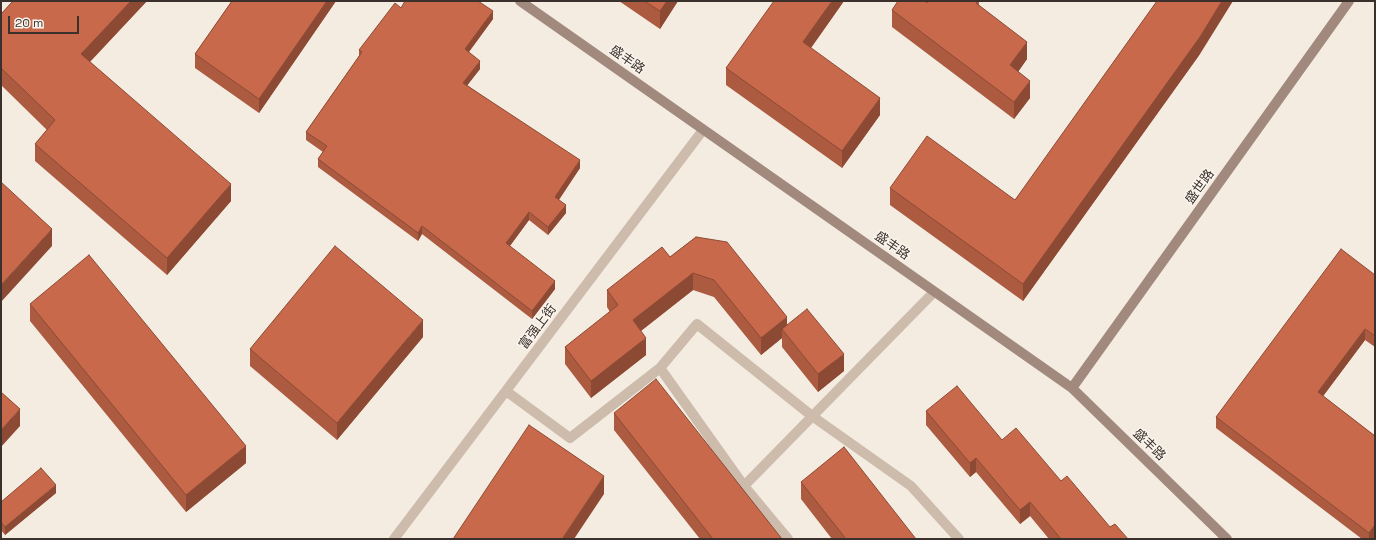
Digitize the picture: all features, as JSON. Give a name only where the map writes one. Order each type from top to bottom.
[{"type":"street","name":"盛丰路","points":[[520,1],[1072,388],[1227,539]]},
{"type":"street","name":"盛世路","points":[[1072,388],[1349,1]]},
{"type":"street","name":"富强上街","points":[[394,539],[703,130]]},
{"type":"street","points":[[744,486],[934,292]]},
{"type":"street","points":[[506,390],[570,438],[660,368],[697,324],[812,416],[911,486],[959,539]]},
{"type":"street","points":[[660,368],[744,486],[788,539]]},
{"type":"building","points":[[13,1],[131,1],[81,54],[231,184],[167,258],[35,144],[55,120],[1,68],[1,14]]},
{"type":"building","points":[[232,1],[327,1],[259,99],[195,54]]},
{"type":"building","points":[[405,1],[478,1],[493,11],[465,49],[480,61],[463,83],[580,160],[555,197],[566,205],[548,227],[529,212],[506,243],[555,281],[532,311],[422,226],[418,233],[318,159],[327,146],[306,132],[362,52],[359,50],[395,3],[401,8]]},
{"type":"building","points":[[644,1],[667,1],[660,11]]},
{"type":"building","points":[[774,1],[832,1],[803,42],[880,98],[842,151],[726,68]]},
{"type":"building","points":[[898,1],[925,1],[927,3],[928,1],[978,1],[976,3],[1027,42],[1010,65],[1030,81],[1014,102],[892,10]]},
{"type":"building","points":[[1157,1],[1222,1],[1200,37],[1023,284],[890,188],[927,136],[1015,200]]},
{"type":"building","points":[[1,182],[52,229],[1,285]]},
{"type":"building","points":[[696,237],[727,242],[787,317],[761,338],[714,280],[693,273],[633,320],[646,338],[591,381],[565,347],[618,305],[607,290],[662,247],[670,257]]},
{"type":"building","points":[[335,246],[423,320],[337,423],[250,349]]},
{"type":"building","points":[[1341,249],[1375,275],[1375,336],[1365,329],[1318,392],[1375,436],[1375,525],[1369,533],[1216,417]]},
{"type":"building","points":[[89,255],[246,446],[186,495],[30,304]]},
{"type":"building","points":[[807,309],[844,354],[818,374],[782,329]]},
{"type":"building","points":[[656,379],[782,539],[713,539],[614,413]]},
{"type":"building","points":[[957,386],[1002,440],[1016,428],[1061,481],[1067,476],[1110,527],[1115,524],[1128,539],[1061,539],[1030,502],[1020,510],[976,458],[970,463],[926,411]]},
{"type":"building","points":[[1,392],[20,409],[1,430]]},
{"type":"building","points":[[529,425],[604,476],[562,539],[453,539]]},
{"type":"building","points":[[844,447],[916,539],[846,539],[801,482]]},
{"type":"building","points":[[41,468],[56,485],[5,527],[1,522],[1,502]]}]
